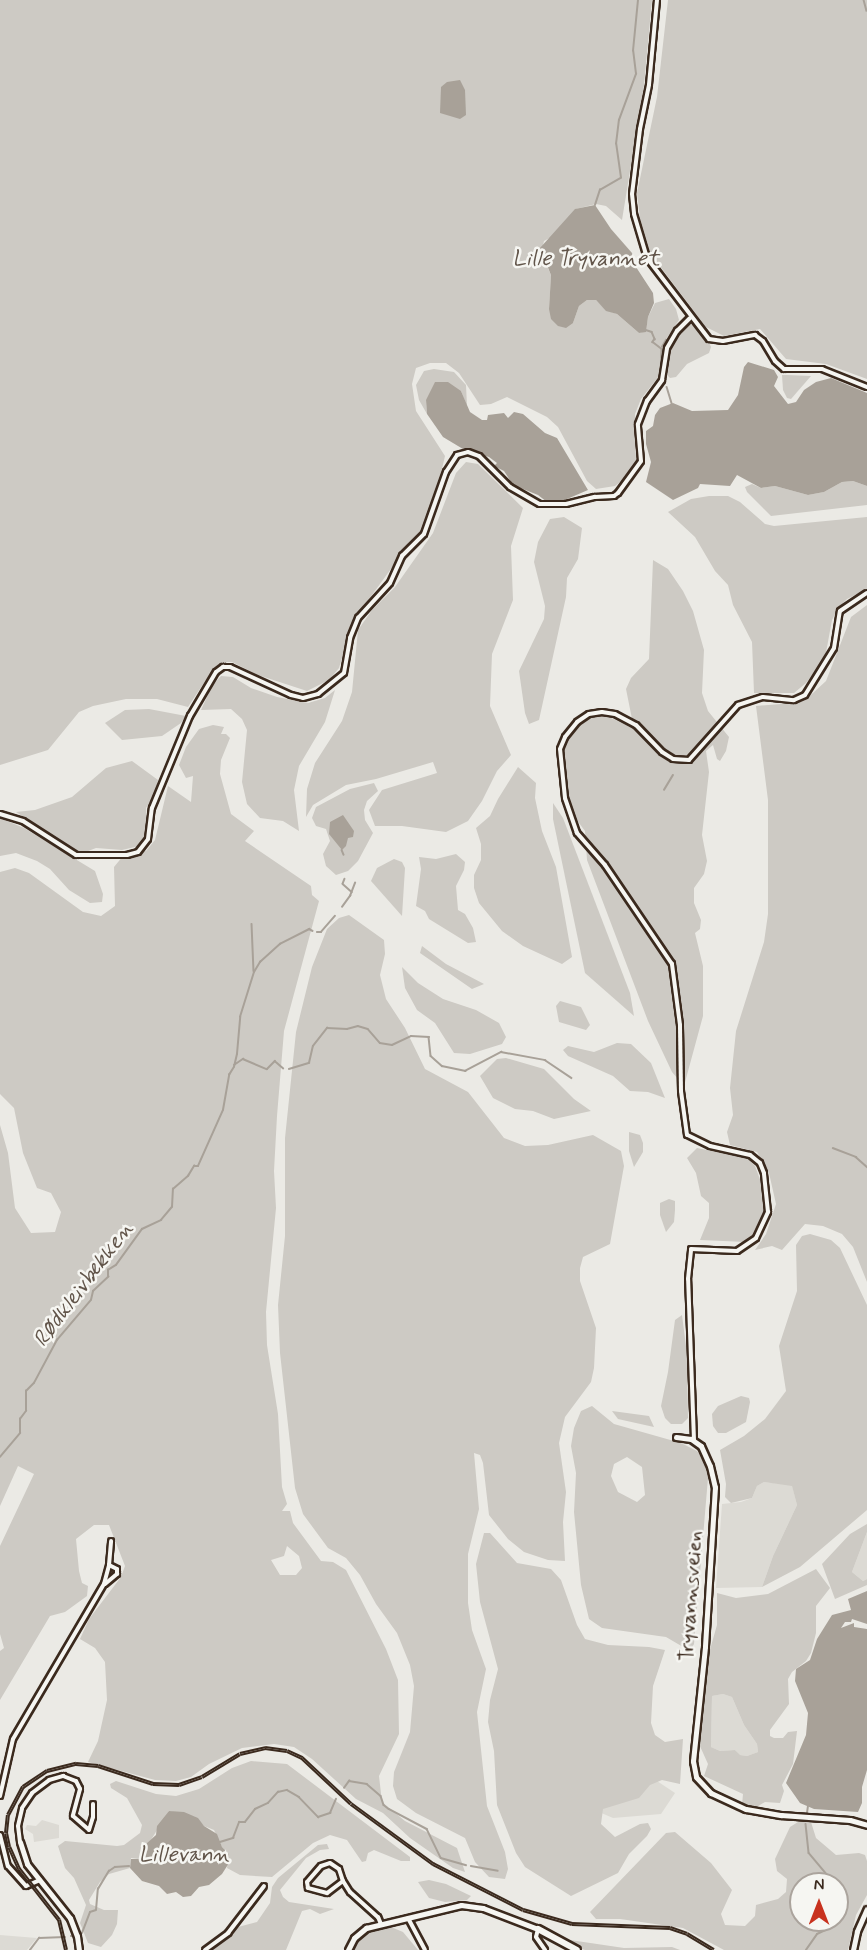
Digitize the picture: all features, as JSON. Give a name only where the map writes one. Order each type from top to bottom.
[{"type":"main road","points":[[538,1929],[577,1950]]},
{"type":"street","points":[[657,0],[649,85],[640,129],[632,204],[644,252],[704,335],[715,341],[755,335],[763,341],[775,361],[784,369],[822,369],[867,387]]},
{"type":"street","points":[[0,814],[23,821],[76,855],[127,855],[138,852],[147,842],[152,808],[190,716],[216,672],[222,667],[230,667],[291,695],[303,698],[318,694],[344,673],[350,638],[358,618],[390,583],[402,556],[424,534],[446,472],[459,453],[468,452],[479,456],[510,487],[540,504],[566,504],[595,497],[614,496],[618,493],[640,465],[642,455],[638,433],[639,419],[647,401],[662,380],[668,346],[677,331],[690,318]]},
{"type":"street","points":[[676,1437],[694,1440],[688,1292],[691,1249],[738,1251],[756,1238],[768,1212],[764,1173],[757,1160],[750,1155],[710,1146],[687,1135],[681,1091],[680,1026],[672,964],[605,865],[577,833],[565,798],[560,749],[565,737],[577,722],[589,714],[602,711],[631,722],[673,759],[689,760],[738,705],[763,697],[794,700],[805,696],[834,648],[840,611],[867,593]]},
{"type":"street","name":"Tryvannsveien","points":[[694,1440],[701,1446],[708,1461],[715,1492],[705,1647],[693,1761],[696,1777],[711,1793],[746,1809],[789,1816],[850,1820],[867,1825]]},
{"type":"street","points":[[0,1796],[13,1739],[104,1584],[110,1565],[111,1541]]},
{"type":"street","points":[[104,1584],[117,1574],[117,1569],[110,1565]]},
{"type":"street","points":[[79,1950],[70,1918],[25,1860],[18,1821],[21,1808],[32,1793],[49,1780],[67,1776],[76,1781],[80,1789],[74,1816],[88,1830],[93,1817],[93,1804]]},
{"type":"street","points":[[0,1834],[8,1866],[24,1884],[32,1885],[41,1880]]},
{"type":"street","points":[[343,1881],[323,1894],[306,1885],[325,1864],[335,1864],[350,1892],[378,1917],[381,1924]]},
{"type":"street","points":[[205,1950],[228,1934],[264,1886]]},
{"type":"street","points":[[348,1950],[359,1933],[381,1924],[446,1907],[470,1905],[538,1929],[536,1937],[545,1950]]},
{"type":"street","points":[[853,1950],[857,1931],[867,1909]]},
{"type":"street","points":[[408,1918],[425,1950]]},
{"type":"shaded area","points":[[0,0],[652,0],[644,85],[622,220],[606,206],[596,204],[576,209],[555,235],[544,241],[541,253],[551,275],[549,309],[573,323],[579,306],[587,300],[596,300],[606,310],[617,314],[639,333],[646,331],[648,317],[655,303],[669,299],[676,309],[679,320],[664,342],[659,376],[641,399],[635,414],[636,463],[628,476],[615,486],[596,489],[587,481],[558,427],[547,417],[507,397],[491,404],[480,405],[459,373],[446,363],[430,363],[416,368],[412,384],[416,411],[445,456],[437,490],[422,531],[404,551],[353,621],[339,668],[329,680],[307,691],[258,675],[232,662],[222,662],[213,669],[188,707],[157,699],[126,699],[93,706],[79,712],[48,750],[0,765]]},
{"type":"shaded area","points":[[668,0],[867,0],[867,379],[826,364],[786,359],[760,329],[724,336],[706,327],[650,253],[641,227],[637,193],[657,97]]},
{"type":"shaded area","points":[[687,324],[694,325],[708,340],[711,347],[709,353],[687,364],[676,377],[670,378],[666,374],[670,345]]},
{"type":"shaded area","points":[[434,369],[454,372],[466,385],[467,406],[461,391],[426,400],[427,414],[419,400],[416,385],[424,371]]},
{"type":"shaded area","points":[[782,375],[811,376],[791,399],[787,398],[783,390]]},
{"type":"shaded area","points":[[466,462],[478,464],[523,508],[511,546],[513,600],[492,654],[490,706],[511,755],[497,771],[482,801],[468,821],[446,832],[402,826],[375,826],[369,810],[382,790],[437,773],[433,762],[376,779],[346,785],[313,805],[306,817],[307,789],[315,763],[342,721],[352,692],[358,630],[372,610],[395,587],[433,533],[456,473]]},
{"type":"shaded area","points":[[853,481],[867,486],[867,505],[771,516],[747,492],[745,487],[752,484],[761,488],[775,486],[808,495],[824,492],[842,482]]},
{"type":"shaded area","points":[[728,496],[740,502],[765,524],[774,526],[867,517],[867,589],[847,599],[838,608],[832,620],[825,658],[806,683],[794,693],[754,693],[752,642],[733,605],[728,585],[715,571],[695,537],[668,512],[691,499]]},
{"type":"shaded area","points":[[564,517],[582,528],[578,559],[567,578],[566,597],[539,720],[529,724],[525,713],[519,671],[544,619],[545,606],[534,562],[538,542],[550,519]]},
{"type":"shaded area","points":[[653,560],[668,569],[693,611],[704,650],[702,693],[708,711],[729,737],[726,751],[720,761],[717,759],[713,745],[706,751],[709,772],[702,835],[707,861],[704,874],[694,888],[694,903],[701,920],[700,929],[695,933],[703,966],[703,1016],[684,1086],[672,1072],[648,1021],[587,860],[585,831],[570,811],[564,775],[563,753],[568,735],[589,717],[605,715],[634,729],[626,689],[631,678],[649,659]]},
{"type":"shaded area","points":[[867,605],[867,1282],[853,1247],[842,1234],[823,1226],[805,1224],[782,1250],[772,1246],[755,1250],[766,1234],[776,1204],[769,1173],[757,1152],[730,1145],[727,1132],[733,1115],[730,1088],[736,1031],[764,942],[768,914],[768,800],[756,706],[804,701],[813,693],[826,681],[851,617]]},
{"type":"shaded area","points":[[221,676],[233,677],[251,688],[277,697],[308,703],[325,698],[335,690],[325,722],[299,766],[294,790],[299,831],[283,821],[260,818],[247,804],[242,782],[247,730],[242,719],[231,709],[201,710],[212,686]]},
{"type":"shaded area","points":[[149,709],[186,716],[181,723],[162,736],[122,740],[105,723],[125,710]]},
{"type":"shaded area","points":[[213,725],[224,727],[221,734],[226,734],[230,738],[221,760],[220,774],[231,814],[254,831],[245,841],[311,886],[312,895],[319,901],[284,1031],[277,1116],[274,1171],[276,1208],[266,1312],[267,1345],[278,1414],[282,1487],[287,1504],[282,1511],[290,1511],[293,1523],[321,1561],[333,1562],[346,1570],[386,1649],[398,1680],[399,1734],[379,1776],[382,1802],[405,1821],[457,1848],[465,1872],[453,1868],[410,1838],[383,1813],[356,1799],[312,1759],[294,1747],[274,1744],[242,1748],[209,1764],[191,1777],[176,1781],[155,1780],[88,1762],[98,1741],[107,1700],[105,1662],[95,1648],[80,1639],[89,1619],[121,1577],[125,1566],[109,1525],[94,1525],[76,1539],[79,1571],[82,1583],[88,1586],[87,1596],[65,1612],[50,1616],[0,1700],[0,1651],[4,1648],[0,1634],[0,1546],[34,1474],[18,1466],[0,1506],[0,1125],[8,1153],[15,1208],[31,1233],[55,1232],[61,1212],[51,1193],[37,1188],[23,1153],[14,1108],[0,1094],[0,872],[15,868],[29,873],[83,912],[101,916],[115,906],[114,867],[123,856],[146,851],[155,840],[168,786],[191,802],[193,776],[186,778],[179,765],[186,747],[199,729]],"holes":[[[287,1546],[299,1556],[302,1568],[296,1575],[280,1575],[271,1560],[284,1556]]]},
{"type":"shaded area","points":[[132,761],[158,780],[155,794],[146,808],[147,826],[139,846],[122,850],[96,848],[83,853],[16,812],[35,810],[72,797],[106,768]]},
{"type":"shaded area","points":[[518,767],[536,783],[535,798],[542,831],[556,867],[572,957],[562,964],[523,946],[502,931],[479,903],[474,888],[474,875],[481,860],[481,844],[476,828],[490,816]]},
{"type":"shaded area","points":[[374,783],[378,791],[367,801],[364,810],[365,820],[373,833],[358,861],[348,871],[336,875],[326,866],[323,854],[330,841],[326,829],[316,826],[312,818],[316,807],[350,789]]},
{"type":"shaded area","points":[[553,803],[563,818],[630,993],[634,1016],[585,973],[553,819]]},
{"type":"shaded area","points":[[0,818],[24,828],[95,871],[103,894],[102,902],[90,903],[69,890],[50,869],[37,861],[16,853],[0,856]]},
{"type":"shaded area","points":[[456,854],[465,862],[464,870],[456,886],[458,910],[465,914],[473,928],[476,942],[468,943],[429,919],[425,911],[416,906],[421,869],[419,857],[436,859]]},
{"type":"shaded area","points":[[394,859],[402,862],[405,868],[402,916],[371,881],[377,868]]},
{"type":"shaded area","points":[[349,915],[384,940],[385,954],[380,975],[386,999],[405,1028],[425,1069],[468,1092],[504,1138],[525,1146],[548,1145],[593,1135],[621,1151],[624,1166],[610,1244],[583,1257],[580,1268],[580,1281],[596,1328],[594,1368],[591,1382],[565,1417],[559,1443],[566,1492],[563,1522],[565,1561],[548,1560],[524,1552],[508,1539],[489,1515],[483,1463],[480,1455],[474,1453],[479,1509],[468,1554],[468,1603],[472,1630],[486,1669],[477,1712],[487,1806],[505,1852],[508,1869],[505,1879],[489,1877],[475,1862],[465,1838],[416,1813],[397,1799],[393,1786],[394,1772],[410,1732],[414,1686],[410,1665],[397,1633],[376,1604],[360,1575],[346,1558],[328,1548],[303,1514],[295,1488],[280,1353],[278,1305],[285,1236],[285,1138],[296,1032],[312,967],[327,929],[339,918]]},
{"type":"shaded area","points":[[422,946],[446,964],[484,984],[472,989],[420,953]]},
{"type":"shaded area","points":[[402,967],[418,983],[443,999],[476,1010],[499,1023],[506,1037],[502,1044],[470,1054],[454,1053],[435,1023],[417,1010],[405,988]]},
{"type":"shaded area","points":[[560,1001],[581,1007],[590,1025],[586,1030],[559,1022],[556,1006]]},
{"type":"shaded area","points":[[617,1043],[631,1044],[651,1063],[665,1098],[648,1092],[630,1091],[613,1076],[568,1056],[563,1050],[568,1046],[594,1052]]},
{"type":"shaded area","points":[[506,1058],[544,1069],[574,1099],[591,1111],[554,1119],[533,1111],[515,1109],[493,1098],[480,1076],[497,1059]]},
{"type":"shaded area","points":[[629,1132],[640,1135],[643,1143],[643,1152],[634,1167],[629,1151]]},
{"type":"shaded area","points":[[697,1148],[747,1158],[755,1166],[764,1190],[764,1216],[754,1235],[746,1242],[700,1240],[709,1218],[709,1203],[701,1196],[696,1173],[687,1158]]},
{"type":"shaded area","points":[[669,1199],[675,1201],[674,1222],[666,1232],[660,1215],[660,1203]]},
{"type":"shaded area","points":[[810,1234],[831,1240],[840,1248],[867,1305],[867,1510],[800,1567],[762,1587],[773,1556],[797,1505],[792,1486],[764,1482],[757,1486],[752,1498],[731,1503],[725,1497],[726,1484],[720,1450],[744,1436],[765,1419],[786,1391],[779,1346],[797,1291],[796,1245],[802,1236]]},
{"type":"shaded area","points":[[682,1315],[687,1354],[688,1418],[682,1424],[671,1424],[665,1418],[661,1406],[675,1320]]},
{"type":"shaded area","points":[[741,1396],[749,1398],[750,1402],[746,1422],[726,1433],[718,1433],[713,1426],[712,1414],[718,1406]]},
{"type":"shaded area","points":[[592,1406],[614,1424],[681,1443],[697,1451],[704,1460],[708,1478],[694,1644],[690,1651],[666,1637],[602,1628],[589,1619],[581,1585],[574,1512],[576,1473],[571,1446],[574,1428],[581,1411]],"holes":[[[627,1457],[642,1467],[645,1495],[637,1502],[618,1492],[611,1476],[614,1464]]]},
{"type":"shaded area","points":[[612,1411],[649,1416],[654,1427],[618,1419]]},
{"type":"shaded area","points":[[764,1482],[792,1485],[797,1505],[773,1556],[762,1587],[716,1588],[722,1504],[752,1498],[757,1486]]},
{"type":"shaded area","points":[[867,1524],[867,1532],[852,1572],[863,1581],[867,1579],[867,1585],[835,1599],[822,1564],[850,1534]]},
{"type":"shaded area","points":[[867,1532],[867,1579],[863,1581],[852,1572]]},
{"type":"shaded area","points":[[484,1533],[490,1533],[517,1563],[551,1569],[561,1580],[577,1625],[585,1639],[608,1645],[665,1650],[653,1686],[651,1723],[655,1735],[665,1742],[683,1739],[680,1784],[662,1780],[650,1785],[639,1798],[603,1809],[601,1824],[615,1837],[640,1824],[648,1823],[651,1829],[629,1854],[618,1873],[571,1896],[525,1867],[516,1853],[497,1805],[494,1751],[488,1722],[490,1700],[498,1669],[480,1602],[476,1564]]},
{"type":"shaded area","points":[[816,1569],[830,1588],[816,1606],[816,1633],[811,1653],[788,1679],[789,1704],[770,1730],[770,1736],[774,1738],[783,1738],[788,1732],[797,1731],[793,1764],[782,1785],[784,1791],[780,1803],[765,1802],[755,1808],[742,1805],[743,1794],[704,1776],[708,1764],[699,1744],[709,1653],[717,1625],[717,1593],[736,1598],[768,1594]],"holes":[[[723,1694],[732,1697],[744,1725],[757,1744],[758,1752],[747,1756],[740,1755],[735,1750],[720,1751],[711,1747],[712,1696]]]},
{"type":"shaded area","points":[[723,1694],[732,1697],[744,1725],[757,1744],[758,1752],[747,1756],[739,1755],[735,1750],[720,1751],[711,1747],[712,1696]]},
{"type":"shaded area","points":[[251,1761],[287,1764],[410,1857],[410,1861],[401,1861],[374,1850],[368,1853],[366,1861],[362,1862],[347,1840],[330,1835],[313,1843],[272,1877],[240,1875],[227,1868],[229,1854],[222,1847],[214,1830],[204,1826],[195,1817],[169,1811],[139,1859],[131,1858],[130,1868],[109,1874],[100,1882],[89,1900],[90,1904],[104,1910],[118,1910],[117,1924],[112,1935],[101,1947],[88,1943],[80,1923],[86,1905],[74,1878],[65,1868],[58,1846],[65,1841],[124,1845],[140,1833],[142,1825],[127,1798],[111,1788],[110,1784],[116,1781],[156,1794],[176,1796],[199,1789],[232,1768]]},
{"type":"shaded area","points":[[639,1769],[675,1793],[661,1814],[613,1818],[599,1812]]},
{"type":"shaded area","points":[[42,1820],[59,1825],[59,1838],[34,1842],[33,1834],[25,1829],[27,1825],[36,1826]]},
{"type":"shaded area","points":[[798,1822],[811,1822],[816,1838],[836,1855],[859,1853],[865,1855],[867,1895],[856,1915],[848,1950],[724,1950],[683,1928],[620,1919],[596,1919],[590,1912],[666,1833],[675,1832],[711,1863],[732,1890],[721,1914],[725,1925],[745,1926],[755,1916],[756,1905],[778,1899],[786,1892],[787,1879],[777,1871],[775,1859],[790,1827]]},
{"type":"shaded area","points":[[327,1844],[329,1849],[320,1850],[306,1858],[280,1890],[289,1902],[334,1909],[320,1914],[310,1909],[302,1911],[286,1950],[212,1950],[238,1927],[257,1922],[270,1903],[272,1887],[278,1878],[318,1845]]},
{"type":"shaded area","points":[[429,1880],[446,1884],[471,1896],[467,1900],[445,1902],[429,1898],[418,1882]]},
{"type":"shaded area","points":[[391,1927],[403,1932],[418,1950],[352,1950],[357,1941],[369,1931]]},
{"type":"shaded area","points":[[0,1935],[37,1938],[27,1950],[0,1950]]},
{"type":"shaded area","points":[[570,1940],[624,1948],[672,1947],[680,1950],[585,1950],[567,1944]]},
{"type":"water","points":[[460,80],[465,90],[466,115],[460,119],[440,113],[441,87],[447,82]]},
{"type":"water","name":"Lille Tryvannet","points":[[595,205],[611,229],[632,253],[636,267],[653,293],[654,303],[648,317],[646,332],[639,333],[617,314],[606,311],[596,300],[587,300],[579,306],[573,323],[566,328],[558,326],[551,319],[549,309],[551,275],[540,248],[575,209]]},
{"type":"water","points":[[748,362],[774,370],[778,377],[774,386],[788,404],[796,402],[804,390],[816,382],[831,378],[867,393],[867,486],[853,481],[842,482],[824,492],[808,495],[775,486],[761,488],[737,475],[730,486],[700,484],[698,488],[673,500],[646,482],[651,462],[646,444],[646,431],[653,426],[655,415],[660,408],[673,403],[692,411],[728,410],[738,395],[744,367]]},
{"type":"water","points":[[435,382],[448,382],[461,391],[470,412],[482,420],[487,420],[488,415],[504,413],[508,418],[514,412],[523,414],[545,433],[557,438],[588,490],[560,502],[547,502],[538,495],[513,485],[504,471],[494,466],[497,463],[489,457],[463,449],[443,437],[427,414],[426,400]]},
{"type":"water","points":[[343,815],[354,831],[353,837],[348,838],[342,850],[329,834],[330,822]]},
{"type":"water","points":[[867,1591],[867,1624],[852,1619],[851,1622],[845,1622],[841,1628],[854,1623],[854,1627],[867,1629],[867,1770],[862,1787],[862,1803],[858,1812],[814,1809],[800,1803],[786,1783],[806,1735],[808,1713],[795,1681],[796,1669],[810,1660],[817,1639],[832,1615],[851,1610],[848,1599]]},
{"type":"water","name":"Lillevann","points":[[169,1811],[184,1812],[198,1818],[204,1826],[217,1834],[222,1847],[229,1854],[229,1863],[222,1874],[209,1885],[199,1887],[191,1896],[183,1897],[176,1892],[167,1894],[159,1886],[142,1881],[130,1868],[131,1859],[139,1859],[146,1844],[156,1835],[157,1826]]},
{"type":"waterway","points":[[595,205],[600,190],[621,178],[616,144],[619,120],[636,74],[633,51],[638,0]]},
{"type":"waterway","points":[[864,0],[867,11]]},
{"type":"waterway","points":[[646,330],[652,332],[655,339],[653,342],[662,349],[661,372]]},
{"type":"waterway","points":[[662,347],[666,340]]},
{"type":"waterway","points":[[667,387],[672,403]]},
{"type":"waterway","points":[[664,790],[673,775]]},
{"type":"waterway","name":"Rødkleivbekken","points":[[342,850],[344,855]]},
{"type":"waterway","name":"Rødkleivbekken","points":[[345,879],[343,884],[352,892]]},
{"type":"waterway","name":"Rødkleivbekken","points":[[342,907],[355,883]]},
{"type":"waterway","name":"Rødkleivbekken","points":[[317,932],[321,932],[335,916]]},
{"type":"waterway","points":[[252,924],[254,971]]},
{"type":"waterway","name":"Rødkleivbekken","points":[[0,1457],[20,1433],[20,1419],[26,1411],[26,1391],[34,1383],[57,1340],[91,1300],[93,1291],[108,1277],[108,1270],[116,1265],[142,1229],[161,1220],[172,1207],[173,1189],[188,1176],[194,1166],[198,1166],[223,1110],[229,1075],[234,1067],[237,1054],[240,1017],[254,972],[260,962],[280,944],[309,929],[313,931]]},
{"type":"waterway","points":[[289,1069],[309,1063],[313,1046],[327,1028],[347,1029],[358,1026],[368,1029],[380,1043],[392,1045],[411,1036],[429,1037],[431,1056],[442,1066],[465,1071],[501,1052],[545,1060],[572,1078]]},
{"type":"waterway","points":[[234,1065],[243,1059],[267,1069],[275,1061],[283,1068]]},
{"type":"waterway","points":[[833,1148],[856,1157],[867,1167]]},
{"type":"waterway","points":[[344,1788],[349,1781],[367,1784],[381,1796],[384,1805],[389,1809],[427,1829],[441,1858],[466,1865]]},
{"type":"waterway","points":[[220,1842],[233,1838],[239,1822],[245,1822],[255,1809],[268,1803],[278,1792],[287,1790],[299,1797],[318,1817],[330,1813],[336,1799]]},
{"type":"waterway","points":[[807,1813],[808,1806]]},
{"type":"waterway","points":[[806,1824],[809,1853],[825,1872]]},
{"type":"waterway","points":[[82,1933],[90,1912],[96,1910],[98,1889],[109,1871],[115,1867],[129,1866]]},
{"type":"waterway","points":[[471,1866],[498,1871]]},
{"type":"waterway","points":[[806,1950],[817,1934],[822,1932]]},
{"type":"waterway","points":[[30,1950],[39,1938],[65,1937]]},
{"type":"railway","points":[[66,1950],[59,1920],[19,1869],[9,1847],[6,1833],[8,1815],[23,1787],[47,1771],[76,1764],[98,1766],[153,1784],[179,1785],[202,1777],[240,1754],[265,1748],[287,1751],[302,1758],[351,1804],[433,1864],[523,1910],[572,1924],[670,1928],[687,1934],[714,1950]]}]
